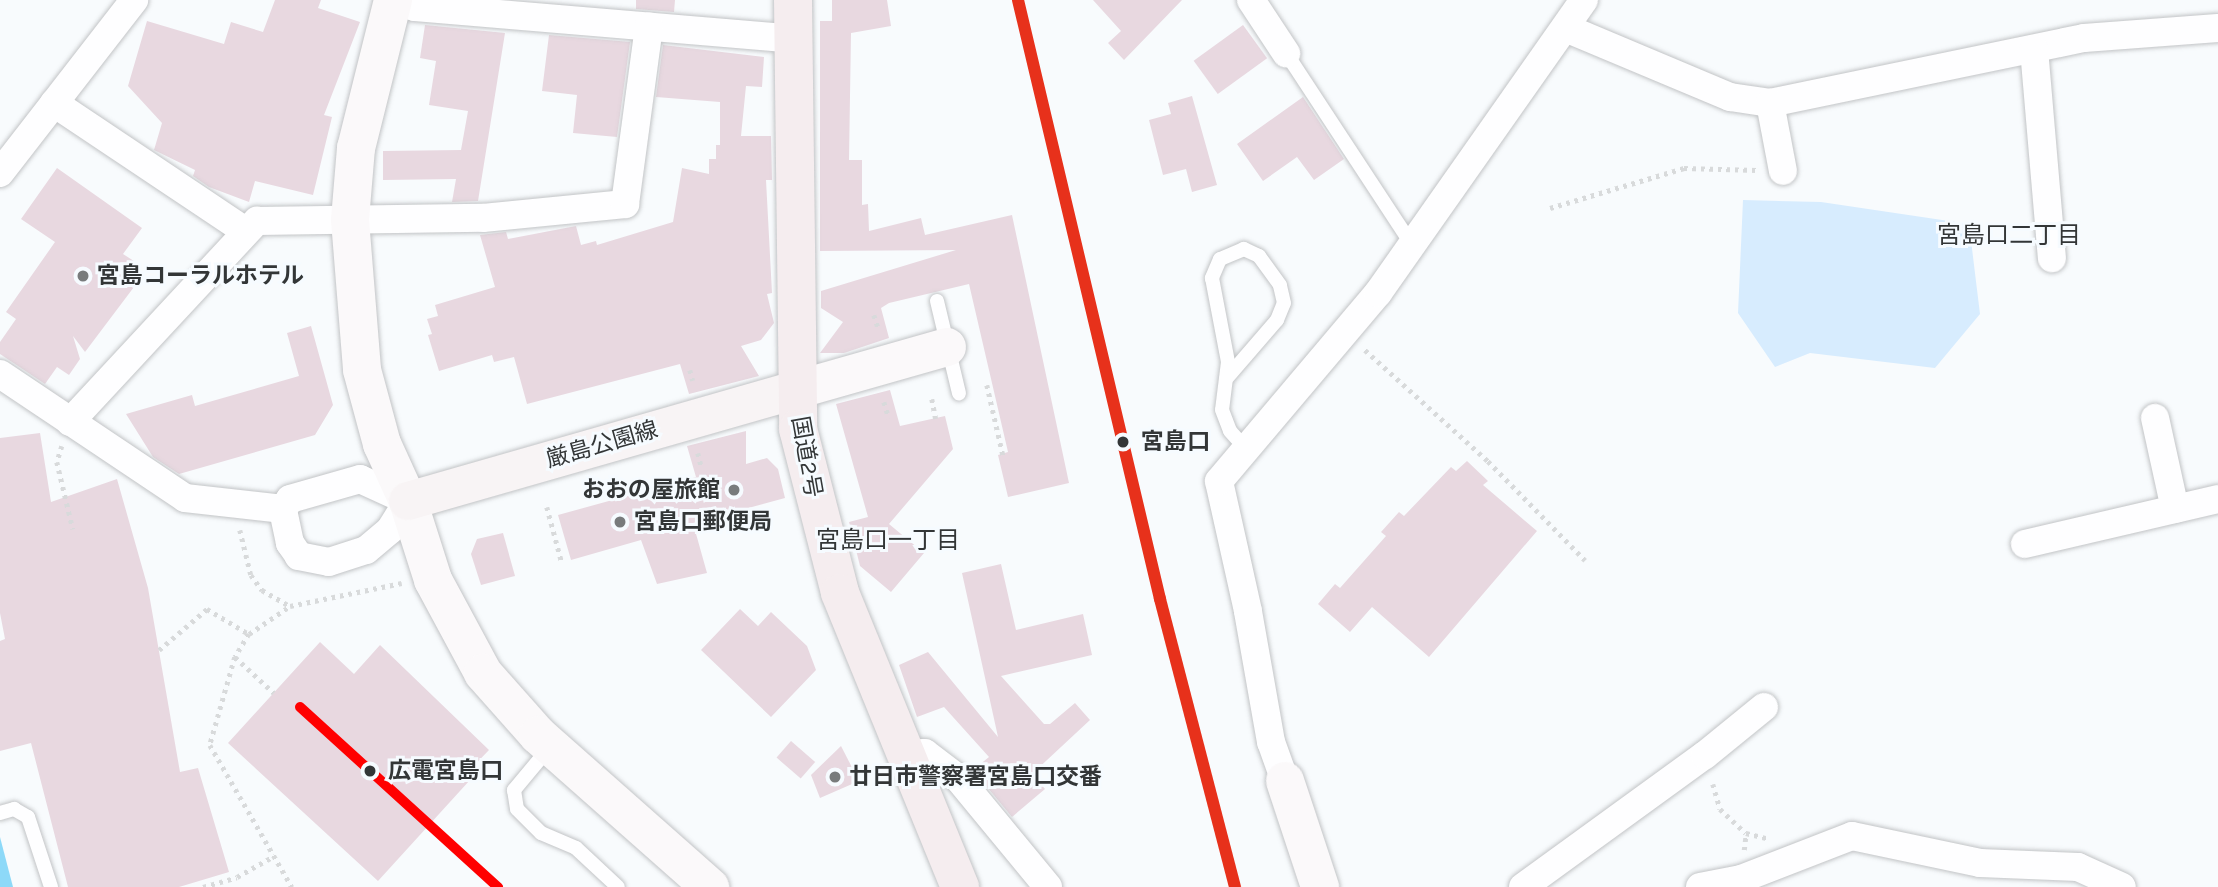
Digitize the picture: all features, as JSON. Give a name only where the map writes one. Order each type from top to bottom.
[{"type":"highway","name":"国道2号","points":[[793,0],[798,429],[828,552],[905,755],[960,887]]},
{"type":"main road","name":"厳島公園線","points":[[408,501],[796,390]]},
{"type":"street","points":[[0,173],[134,0]]},
{"type":"street","points":[[710,887],[551,746],[496,690],[462,638],[425,562],[408,501],[382,444],[362,370],[349,220],[356,148],[393,0],[415,7],[794,39]]},
{"type":"street","points":[[1251,0],[1286,54]]},
{"type":"street","points":[[1320,887],[1271,742],[1248,611],[1219,481],[1369,304],[1568,29],[1584,0]]},
{"type":"street","points":[[70,422],[257,220],[483,218],[625,205],[649,27]]},
{"type":"street","points":[[1568,29],[1730,97],[1770,103],[2084,38],[2218,28]]},
{"type":"street","points":[[2034,49],[2052,258]]},
{"type":"street","points":[[54,103],[245,231]]},
{"type":"street","points":[[1770,103],[1783,171]]},
{"type":"street","points":[[796,390],[947,347]]},
{"type":"street","points":[[0,374],[185,498],[283,509]]},
{"type":"street","points":[[2155,418],[2175,509]]},
{"type":"street","points":[[283,509],[296,496],[351,479],[370,481],[408,501]]},
{"type":"street","points":[[2025,544],[2218,499]]},
{"type":"street","points":[[283,509],[290,543],[299,556],[329,562],[380,542],[408,501]]},
{"type":"street","points":[[1523,887],[1705,755],[1764,707]]},
{"type":"street","points":[[905,755],[925,752],[959,779],[1048,887]]},
{"type":"street","points":[[1700,887],[1741,879],[1807,850],[1852,836],[1980,863],[2078,867],[2122,887]]},
{"type":"lane","points":[[1286,54],[1412,245]]},
{"type":"lane","points":[[1227,379],[1281,313],[1284,295],[1253,251],[1227,253],[1214,267],[1214,290],[1224,333],[1227,379],[1221,402],[1224,420],[1246,449]]},
{"type":"lane","points":[[937,301],[959,393]]},
{"type":"lane","points":[[1224,333],[1246,346],[1258,342]]},
{"type":"lane","points":[[551,746],[514,790],[519,814],[541,833],[566,841],[618,887]]},
{"type":"lane","points":[[0,813],[14,809],[29,817],[51,887]]},
{"type":"path","points":[[1550,208],[1684,168],[1783,171]]},
{"type":"path","points":[[874,314],[879,330]]},
{"type":"path","points":[[1355,341],[1488,461],[1585,560]]},
{"type":"path","points":[[690,370],[693,381]]},
{"type":"path","points":[[987,386],[1003,455]]},
{"type":"path","points":[[932,400],[936,419]]},
{"type":"path","points":[[884,402],[889,418]]},
{"type":"path","points":[[70,422],[57,462],[72,529]]},
{"type":"path","points":[[698,452],[702,469]]},
{"type":"path","points":[[547,507],[562,563]]},
{"type":"path","points":[[290,606],[249,634],[235,657],[210,745],[292,887]]},
{"type":"path","points":[[159,650],[207,609],[249,634]]},
{"type":"path","points":[[235,657],[274,693]]},
{"type":"path","points":[[1705,755],[1720,809],[1746,833],[1807,850]]},
{"type":"path","points":[[203,887],[237,877],[274,856]]},
{"type":"shaded area","points":[[1743,200],[1821,202],[1969,224],[1980,314],[1935,368],[1810,353],[1775,367],[1738,313]]},
{"type":"water","points":[[0,837],[13,887],[0,887]]},
{"type":"building","points":[[275,0],[321,0],[318,8],[360,22],[324,115],[332,117],[313,195],[255,181],[249,202],[209,187],[193,176],[195,170],[154,150],[162,123],[128,86],[147,21],[224,44],[231,22],[263,32]]},
{"type":"building","points":[[636,0],[675,0],[674,12],[636,9]]},
{"type":"building","points":[[832,0],[887,0],[891,26],[851,33],[849,160],[862,160],[862,205],[868,204],[869,231],[921,218],[925,235],[1012,215],[1069,483],[1008,497],[998,455],[1008,452],[969,284],[889,303],[881,308],[889,338],[844,353],[820,353],[843,322],[821,308],[821,291],[956,250],[820,251],[820,21],[832,21]]},
{"type":"building","points":[[1093,0],[1182,0],[1124,60],[1108,43],[1121,31]]},
{"type":"building","points":[[425,25],[505,33],[478,201],[452,202],[456,179],[383,180],[383,151],[461,150],[468,111],[429,105],[436,61],[420,58]]},
{"type":"building","points":[[1243,25],[1267,58],[1218,94],[1194,61]]},
{"type":"building","points":[[549,35],[630,42],[617,137],[573,133],[577,95],[542,91]]},
{"type":"building","points":[[663,45],[764,57],[762,87],[746,86],[741,136],[771,136],[772,180],[766,180],[772,293],[767,294],[774,323],[761,340],[741,346],[759,376],[689,394],[680,364],[527,404],[514,357],[494,362],[492,355],[439,371],[428,335],[432,334],[427,319],[438,316],[435,305],[495,287],[480,235],[506,232],[508,239],[576,226],[581,245],[596,241],[597,245],[673,222],[682,168],[709,174],[709,159],[716,159],[716,145],[720,145],[720,102],[656,97]]},
{"type":"building","points":[[1192,96],[1217,185],[1192,192],[1186,169],[1163,175],[1149,120],[1171,114],[1168,103]]},
{"type":"building","points":[[1303,97],[1344,159],[1314,180],[1297,157],[1263,181],[1237,144]]},
{"type":"building","name":"宮島コーラルホテル","points":[[57,168],[142,228],[123,254],[137,263],[131,272],[140,279],[85,352],[73,336],[80,359],[69,375],[57,367],[45,384],[0,354],[0,342],[16,319],[6,312],[55,242],[21,219]]},
{"type":"building","points":[[311,326],[333,405],[315,435],[179,474],[153,457],[126,414],[192,395],[195,406],[299,376],[287,333]]},
{"type":"building","points":[[890,390],[900,426],[945,416],[953,449],[889,524],[924,553],[891,592],[860,566],[849,522],[868,517],[836,404]]},
{"type":"building","points":[[746,431],[746,464],[767,458],[778,469],[785,498],[693,523],[707,573],[657,584],[641,540],[571,560],[558,515],[696,477],[687,446]]},
{"type":"building","points":[[40,433],[51,502],[117,479],[148,588],[180,772],[198,768],[229,872],[179,887],[68,887],[31,743],[0,751],[0,641],[5,639],[0,613],[0,438]]},
{"type":"building","points":[[1467,461],[1488,481],[1483,485],[1537,531],[1429,657],[1372,607],[1350,632],[1318,604],[1335,584],[1340,588],[1386,536],[1381,532],[1399,512],[1404,516],[1451,467],[1456,471]]},
{"type":"building","points":[[503,533],[515,576],[481,585],[471,554],[477,539]]},
{"type":"building","points":[[1001,564],[1016,630],[1083,614],[1092,655],[1001,676],[1044,724],[1050,724],[1075,703],[1090,720],[1032,774],[1045,789],[1012,817],[973,770],[989,757],[944,707],[917,717],[899,665],[928,652],[998,737],[962,573]]},
{"type":"building","points":[[740,609],[758,626],[771,612],[807,646],[816,670],[771,717],[701,650]]},
{"type":"building","points":[[320,642],[354,674],[380,645],[489,750],[465,775],[470,780],[378,881],[228,743]]},
{"type":"building","points":[[791,741],[815,762],[801,779],[777,758]]},
{"type":"building","points":[[841,746],[859,781],[820,798],[811,775]]},
{"type":"transit line","points":[[1018,0],[1160,599],[1235,887]]},
{"type":"transit line","points":[[300,707],[498,887]]},
{"type":"place","name":"宮島コーラルホテル","points":[[83,276]]},
{"type":"place","name":"宮島口","points":[[1123,442]]},
{"type":"place","name":"おおの屋旅館","points":[[734,490]]},
{"type":"place","name":"宮島口郵便局","points":[[620,522]]},
{"type":"place","name":"広電宮島口","points":[[370,771]]},
{"type":"place","name":"廿日市警察署宮島口交番","points":[[835,777]]},
{"type":"district","name":"宮島口二丁目","points":[[2009,236]]},
{"type":"district","name":"宮島口一丁目","points":[[888,541]]}]
